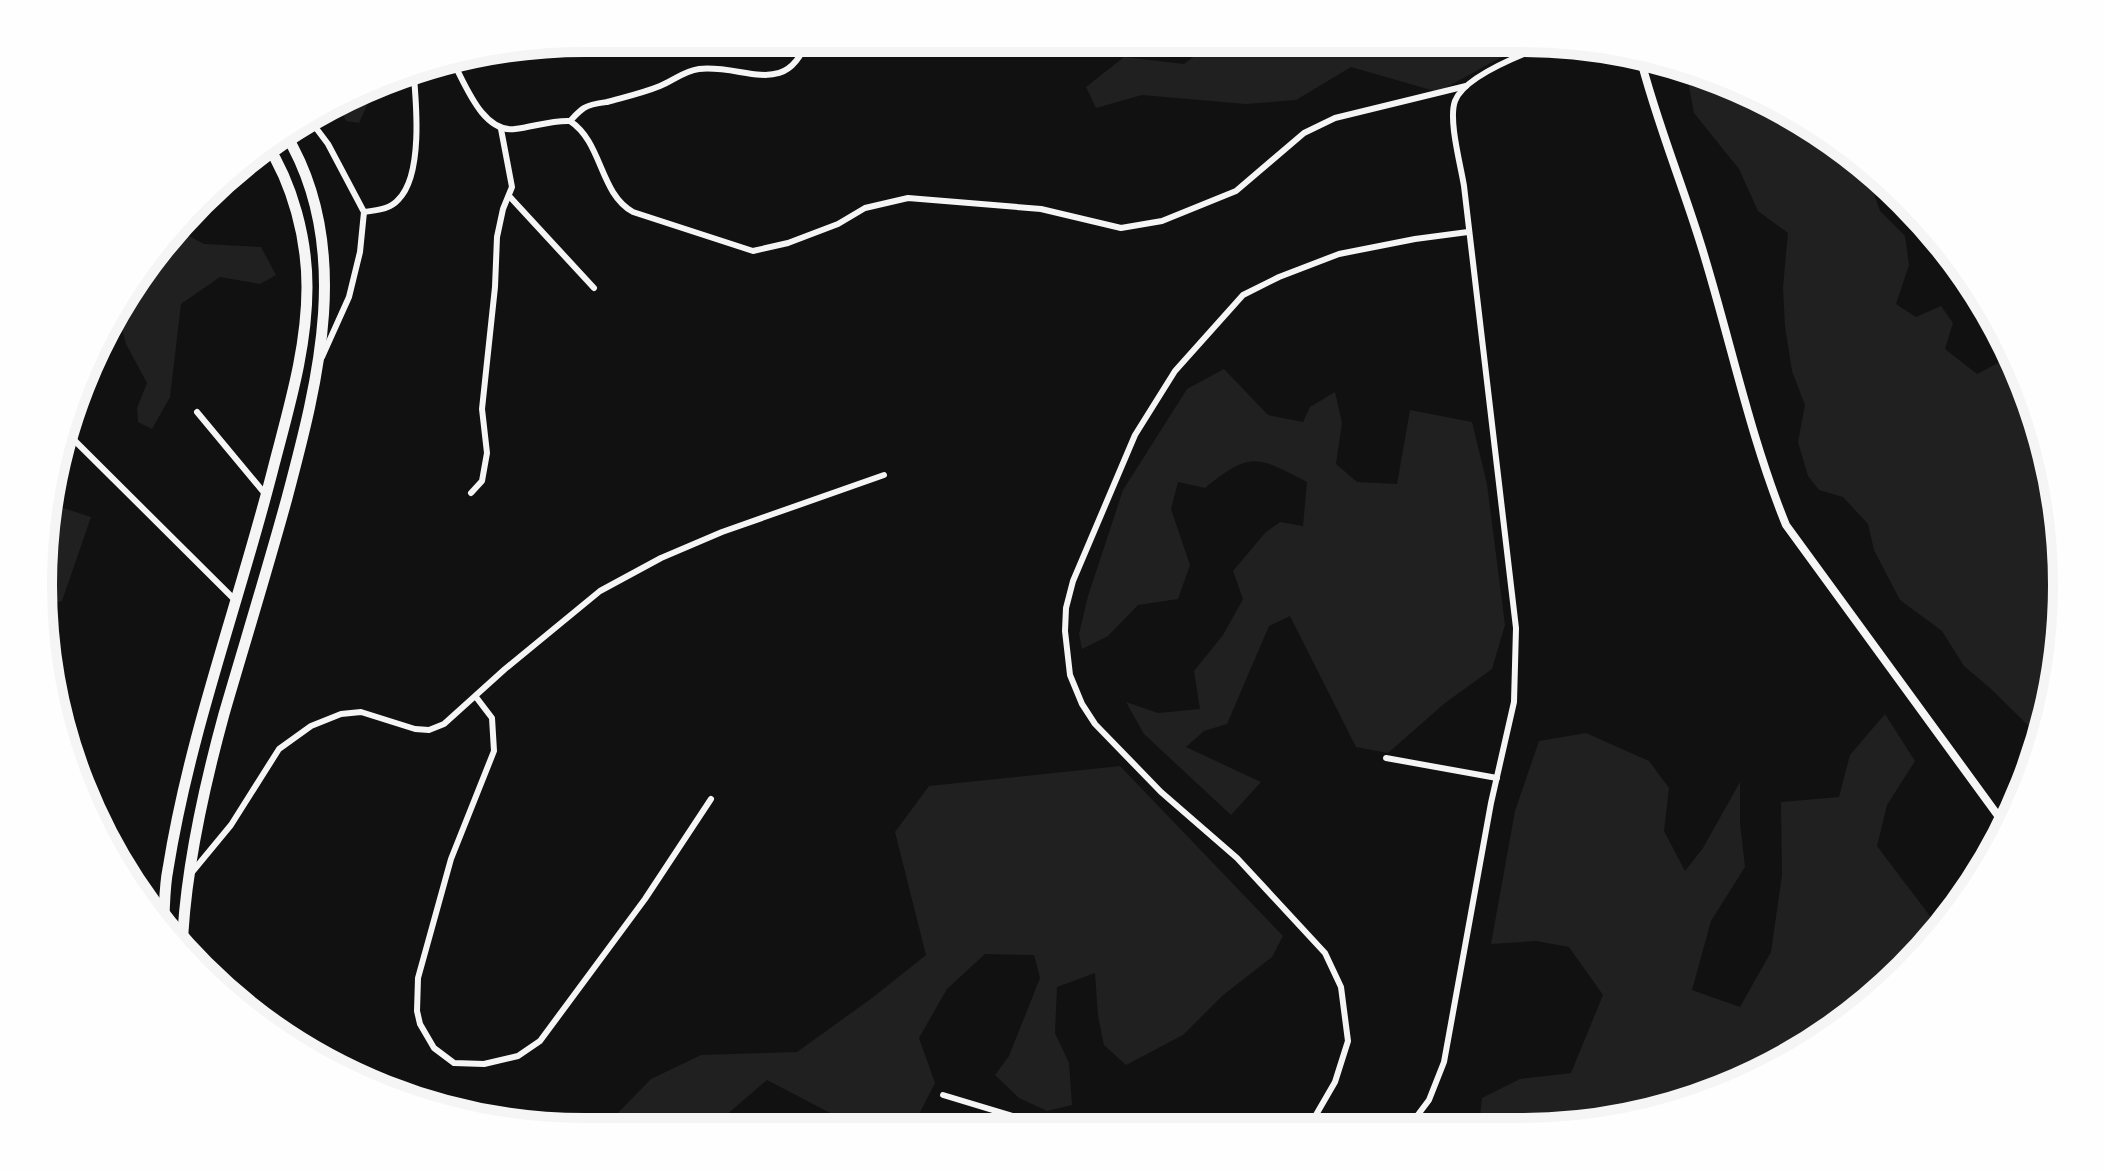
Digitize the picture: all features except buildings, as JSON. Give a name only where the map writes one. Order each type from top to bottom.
[{"type":"highway","points":[[184,936],[203,798],[275,541],[320,360],[325,320],[321,233],[311,194],[289,142]]},
{"type":"highway","points":[[159,905],[187,776],[266,495],[305,326],[307,285],[302,238],[292,197],[272,154]]},
{"type":"street","points":[[456,68],[483,114],[501,129],[570,121],[586,107],[657,87],[696,70],[715,68],[763,76],[778,75],[791,68],[804,52]]},
{"type":"street","points":[[570,121],[589,141],[620,205],[744,249],[760,250],[788,243],[838,224],[865,208],[908,198],[1041,209],[1121,228],[1162,221],[1236,191],[1304,133],[1335,118],[1466,86],[1533,52]]},
{"type":"street","points":[[1642,66],[1655,115],[1701,245],[1773,494],[1786,525],[1999,818]]},
{"type":"street","points":[[364,212],[384,210],[398,200],[405,190],[418,124],[414,80]]},
{"type":"street","points":[[1416,1118],[1429,1100],[1444,1062],[1514,702],[1516,628],[1454,114],[1455,101],[1466,86]]},
{"type":"street","points":[[314,126],[328,144],[364,212],[360,252],[349,297],[320,360]]},
{"type":"street","points":[[471,493],[482,481],[487,453],[482,409],[484,371],[495,287],[497,237],[512,187],[501,129]]},
{"type":"street","points":[[510,197],[594,288]]},
{"type":"street","points":[[1314,1118],[1335,1082],[1348,1041],[1341,987],[1325,953],[1237,858],[1161,792],[1095,724],[1082,704],[1070,675],[1066,608],[1073,581],[1135,435],[1175,371],[1243,295],[1279,277],[1339,254],[1468,232]]},
{"type":"street","points":[[197,412],[266,495]]},
{"type":"street","points":[[73,439],[236,601]]},
{"type":"street","points":[[191,874],[231,825],[279,749],[311,726],[341,714],[361,712],[390,723],[429,730],[444,724],[517,659],[612,584],[661,558],[722,532],[884,475]]},
{"type":"street","points":[[476,697],[492,718],[494,751],[451,859],[418,978],[417,1011],[420,1024],[434,1048],[454,1063],[484,1064],[518,1056],[540,1041],[645,899],[711,799]]},
{"type":"street","points":[[1386,758],[1497,778]]},
{"type":"street","points":[[943,1095],[1019,1118]]},
{"type":"shaded area","points":[[1200,52],[1507,52],[1438,92],[1351,67],[1296,100],[1246,104],[1142,95],[1096,108],[1086,87],[1124,57],[1184,64]]},
{"type":"shaded area","points":[[1688,81],[1724,93],[1787,123],[1871,184],[1880,211],[1905,236],[1909,265],[1896,304],[1916,317],[1941,306],[1953,323],[1945,349],[1977,374],[2003,359],[2035,447],[2052,550],[2052,620],[2043,689],[2033,730],[1964,666],[1942,631],[1900,600],[1874,550],[1868,524],[1843,497],[1819,490],[1808,476],[1798,442],[1805,405],[1792,371],[1785,327],[1783,287],[1788,233],[1758,211],[1739,169],[1694,113]]},
{"type":"shaded area","points":[[366,100],[368,103],[359,123],[346,121],[341,111]]},
{"type":"shaded area","points":[[184,233],[204,244],[261,247],[276,275],[260,284],[220,277],[181,304],[170,397],[152,429],[138,422],[137,408],[147,383],[126,344],[120,323],[123,318]]},
{"type":"shaded area","points":[[1224,369],[1268,415],[1303,422],[1310,407],[1335,392],[1342,423],[1336,464],[1357,482],[1397,484],[1410,410],[1472,422],[1487,484],[1505,625],[1492,669],[1445,703],[1388,753],[1356,747],[1290,616],[1269,626],[1227,724],[1204,731],[1186,747],[1261,782],[1231,815],[1144,734],[1126,702],[1158,713],[1200,709],[1194,671],[1223,635],[1243,599],[1233,571],[1265,533],[1280,522],[1303,526],[1307,482],[1276,467],[1254,461],[1233,468],[1205,488],[1178,482],[1171,509],[1190,565],[1178,599],[1138,605],[1108,636],[1082,649],[1079,634],[1088,596],[1123,490],[1187,389]]},
{"type":"shaded area","points":[[58,506],[91,517],[62,601],[53,603],[53,550]]},
{"type":"shaded area","points":[[1885,714],[1915,761],[1887,805],[1877,846],[1933,921],[1897,962],[1844,1008],[1786,1047],[1691,1090],[1624,1108],[1590,1113],[1555,1117],[1480,1118],[1482,1098],[1520,1079],[1571,1073],[1603,995],[1569,947],[1536,941],[1491,944],[1515,811],[1539,741],[1586,733],[1649,761],[1669,788],[1664,831],[1685,871],[1703,848],[1740,782],[1740,823],[1745,867],[1711,921],[1692,990],[1740,1007],[1771,952],[1782,875],[1781,802],[1839,797],[1850,755]]},
{"type":"shaded area","points":[[1120,766],[1283,936],[1272,957],[1222,996],[1183,1035],[1126,1065],[1104,1045],[1095,973],[1057,987],[1055,1033],[1069,1063],[1072,1105],[1047,1111],[1019,1098],[995,1075],[1009,1056],[1040,978],[1034,955],[985,954],[947,989],[919,1038],[935,1083],[917,1118],[838,1118],[767,1080],[723,1118],[613,1118],[651,1079],[701,1055],[797,1052],[926,955],[895,832],[929,786]]}]
